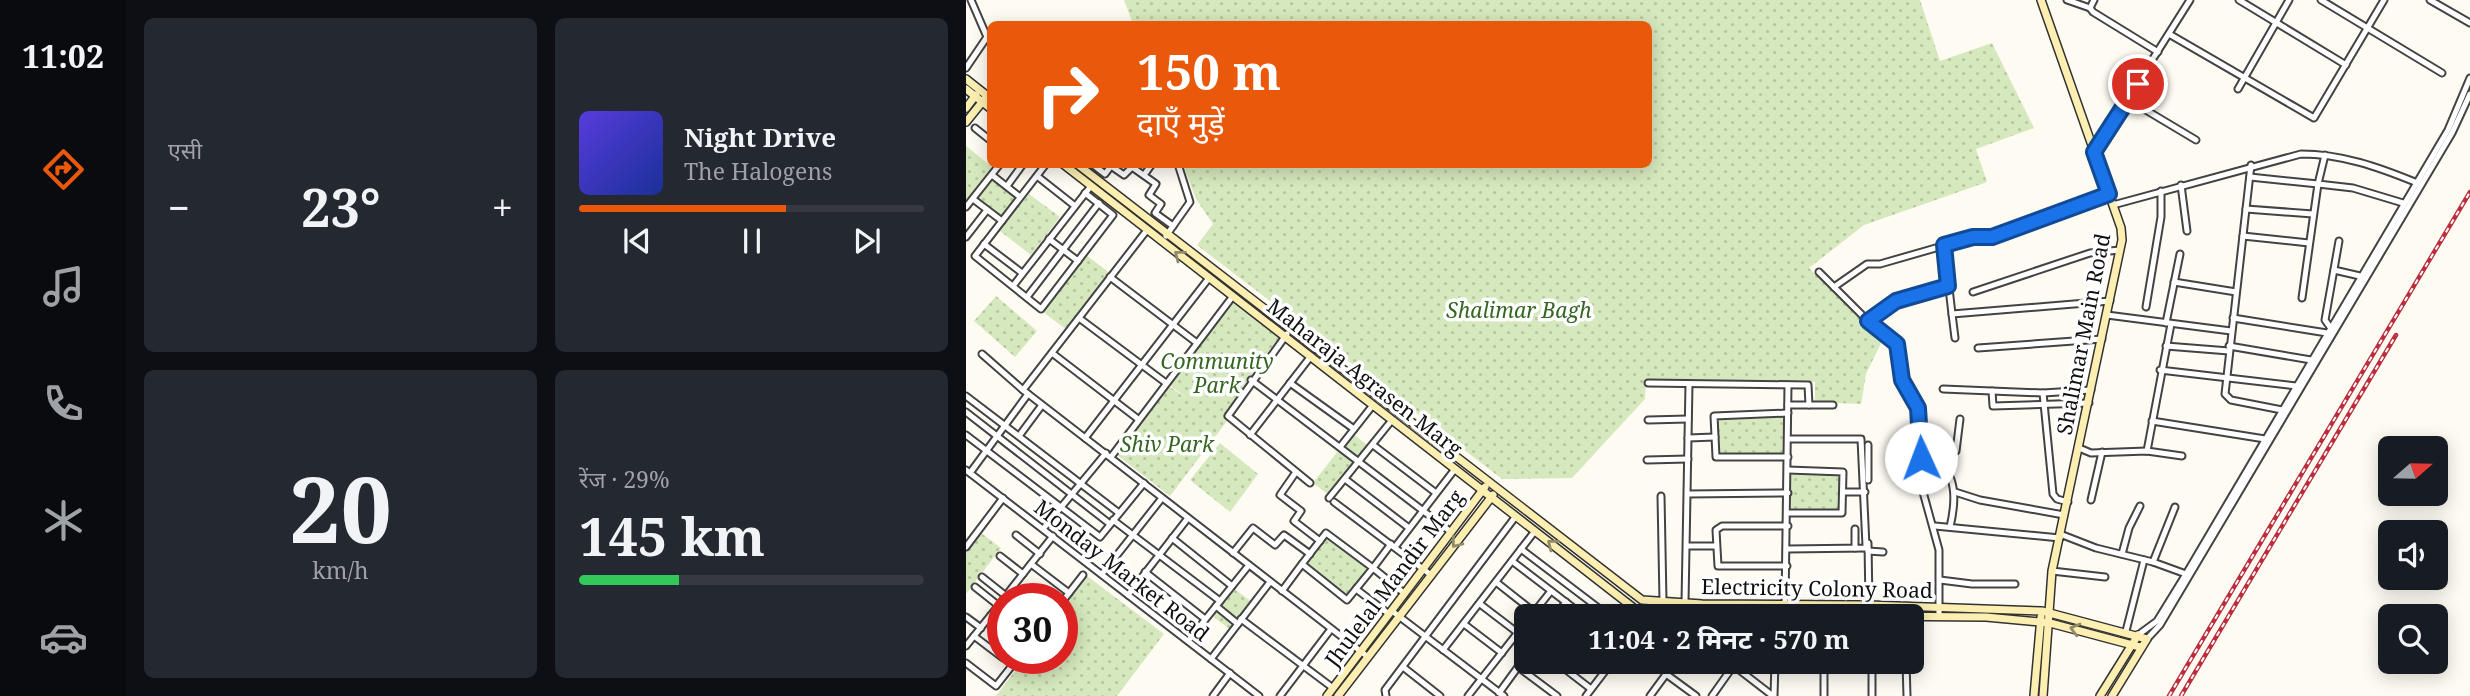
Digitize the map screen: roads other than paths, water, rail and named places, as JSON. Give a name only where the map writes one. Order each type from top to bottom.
[{"type":"street","points":[[966,68],[987,37],[971,0]]},
{"type":"street","name":"Shalimar Main Road","points":[[2040,0],[2121,228],[2120,250],[2110,302],[2052,571],[2043,696]]},
{"type":"street","points":[[2067,0],[2090,8],[2158,52]]},
{"type":"street","points":[[2090,8],[2094,0]]},
{"type":"street","points":[[2094,152],[2190,0]]},
{"type":"street","points":[[2239,0],[2346,65]]},
{"type":"street","points":[[2238,89],[2289,0]]},
{"type":"street","points":[[2321,0],[2442,73]]},
{"type":"street","points":[[2169,34],[2314,118],[2384,0]]},
{"type":"street","points":[[2430,0],[2470,23]]},
{"type":"street","points":[[2099,696],[2138,635],[2157,621],[2186,574],[2448,130],[2470,78]]},
{"type":"street","points":[[966,79],[977,93]]},
{"type":"street","points":[[966,89],[986,99],[966,122]]},
{"type":"street","points":[[966,108],[977,93]]},
{"type":"street","points":[[2112,696],[2140,647],[2160,625],[2325,351],[2452,133],[2470,94]]},
{"type":"street","points":[[2129,100],[2196,140]]},
{"type":"street","points":[[975,128],[987,138]]},
{"type":"street","points":[[2113,205],[2286,156],[2325,155],[2360,162],[2415,182]]},
{"type":"street","points":[[2302,298],[2313,214],[2325,155]]},
{"type":"street","points":[[2251,165],[2225,394],[2229,399],[2282,410]]},
{"type":"street","points":[[966,207],[997,168]]},
{"type":"street","points":[[1007,186],[1020,168]]},
{"type":"street","points":[[1043,168],[976,257],[1041,309],[1113,215],[1085,193]]},
{"type":"street","name":"Maharaja Agrasen Marg","points":[[1068,168],[1147,230],[1165,238],[1290,329],[1642,600],[1651,601]]},
{"type":"street","name":"Maharaja Agrasen Marg","points":[[1082,168],[1209,278],[1629,604]]},
{"type":"street","points":[[1097,168],[1105,174],[1110,168]]},
{"type":"street","points":[[1115,168],[1125,175],[1130,168]]},
{"type":"street","points":[[1133,168],[1156,184],[1149,195],[1161,204],[1155,213],[1173,226]]},
{"type":"street","points":[[1144,175],[1149,168]]},
{"type":"street","points":[[1165,238],[1190,202],[1179,168]]},
{"type":"street","points":[[992,175],[1020,197]]},
{"type":"street","points":[[1037,176],[1075,206]]},
{"type":"street","points":[[2250,177],[2353,188],[2403,204]]},
{"type":"street","points":[[1013,286],[1091,186]]},
{"type":"street","points":[[2180,186],[2187,231]]},
{"type":"street","points":[[2146,307],[2161,217],[2161,191]]},
{"type":"street","points":[[1834,287],[1863,265],[1880,264],[1973,237],[1992,237],[2109,194]]},
{"type":"street","points":[[972,199],[1002,221]]},
{"type":"street","points":[[1027,297],[1099,204]]},
{"type":"street","points":[[2246,209],[2313,214]]},
{"type":"street","points":[[966,237],[987,210]]},
{"type":"street","points":[[968,471],[1005,425],[1052,353],[1147,230]]},
{"type":"street","points":[[2243,236],[2309,243]]},
{"type":"street","points":[[1049,239],[1078,261]]},
{"type":"street","points":[[2329,330],[2325,320],[2339,241]]},
{"type":"street","points":[[984,244],[1022,273]]},
{"type":"street","points":[[1944,245],[1955,338]]},
{"type":"street","points":[[1973,292],[2082,255],[2120,250]]},
{"type":"street","points":[[2147,451],[2180,254]]},
{"type":"street","points":[[2334,270],[2360,276]]},
{"type":"street","points":[[1819,271],[1868,321],[1897,344],[1902,380],[1918,408],[1923,492],[1935,526],[1940,580],[1939,612]]},
{"type":"street","points":[[1110,277],[1197,343]]},
{"type":"street","points":[[1085,438],[1209,278]]},
{"type":"street","points":[[2174,282],[2236,292]]},
{"type":"street","points":[[1868,321],[1896,301],[1948,286]]},
{"type":"street","points":[[1043,529],[1071,494],[1109,455],[1233,296]]},
{"type":"street","points":[[1952,314],[2110,302]]},
{"type":"street","points":[[2107,315],[2231,331]]},
{"type":"street","points":[[1079,318],[1166,383]]},
{"type":"street","points":[[2233,318],[2329,330]]},
{"type":"street","points":[[1290,329],[1228,415],[1310,483]]},
{"type":"street","points":[[1978,348],[2102,339]]},
{"type":"street","points":[[2166,346],[2229,349],[2311,360]]},
{"type":"street","points":[[1052,353],[1138,419]]},
{"type":"street","points":[[982,354],[1042,405],[1364,655]]},
{"type":"street","points":[[1250,435],[1311,356]]},
{"type":"street","points":[[2160,370],[2296,386]]},
{"type":"street","points":[[1251,380],[1451,533]]},
{"type":"street","points":[[1290,383],[1354,429]]},
{"type":"street","points":[[1648,383],[1808,385],[1809,405]]},
{"type":"street","points":[[1685,603],[1689,384]]},
{"type":"street","points":[[1786,604],[1788,385]]},
{"type":"street","points":[[1943,389],[2043,393],[2091,390]]},
{"type":"street","points":[[1992,391],[1993,406],[2089,403]]},
{"type":"street","points":[[2043,393],[2053,494],[2057,499],[2068,502]]},
{"type":"street","points":[[966,396],[1119,513]]},
{"type":"street","points":[[1788,404],[1833,405]]},
{"type":"street","points":[[1019,436],[1042,405]]},
{"type":"street","points":[[1340,447],[1373,405]]},
{"type":"street","points":[[1391,407],[1389,417],[1373,445],[1345,479],[1332,500],[1431,575]]},
{"type":"street","points":[[966,412],[1071,494],[1133,535],[1239,622],[1334,688]]},
{"type":"street","points":[[1788,413],[1716,414],[1715,437],[1716,457],[1788,457]]},
{"type":"street","points":[[1647,420],[1688,419]]},
{"type":"street","points":[[1920,438],[1936,436],[1956,451],[1960,419]]},
{"type":"street","points":[[2152,421],[2265,439]]},
{"type":"street","points":[[966,435],[1100,537],[1144,483]]},
{"type":"street","points":[[1688,438],[1715,437]]},
{"type":"street","points":[[1920,438],[1948,470],[1955,492],[1950,527]]},
{"type":"street","points":[[1788,439],[1861,439],[1866,547],[1788,549]]},
{"type":"street","points":[[1373,445],[1436,493]]},
{"type":"street","points":[[1868,445],[1869,604]]},
{"type":"street","points":[[2079,449],[2102,452],[2147,451],[2182,456]]},
{"type":"street","points":[[2091,500],[2102,452]]},
{"type":"street","points":[[1647,460],[1688,459]]},
{"type":"street","points":[[1302,564],[1346,600],[1409,528],[1455,468]]},
{"type":"street","points":[[1788,470],[1843,471],[1842,513],[1788,513]]},
{"type":"street","name":"Monday Market Road","points":[[968,471],[1259,696]]},
{"type":"street","points":[[1296,472],[1280,495],[1301,511],[1294,521],[1320,541]]},
{"type":"street","points":[[1345,479],[1409,528]]},
{"type":"street","name":"Jhulelal Mandir Marg","points":[[1338,696],[1390,613],[1489,482]]},
{"type":"street","name":"Jhulelal Mandir Marg","points":[[1327,696],[1399,617],[1498,489]]},
{"type":"street","points":[[1843,492],[1865,492]]},
{"type":"street","points":[[1955,492],[1980,500],[2064,515]]},
{"type":"street","points":[[1688,494],[1788,493]]},
{"type":"street","points":[[1661,496],[1663,601]]},
{"type":"street","points":[[967,543],[1003,498]]},
{"type":"street","points":[[1102,574],[1162,498]]},
{"type":"street","points":[[2122,554],[2129,528],[2140,506]]},
{"type":"street","points":[[2153,562],[2175,507]]},
{"type":"street","points":[[1386,696],[1385,690],[1516,516]]},
{"type":"street","points":[[1128,595],[1188,518]]},
{"type":"street","points":[[1787,566],[1718,566],[1716,530],[1719,526],[1788,526]]},
{"type":"street","points":[[1935,526],[2060,536],[2186,574]]},
{"type":"street","points":[[1233,553],[1252,528],[1275,545],[1284,535],[1310,554]]},
{"type":"street","points":[[1854,529],[1855,548]]},
{"type":"street","points":[[1443,650],[1535,531]]},
{"type":"street","points":[[1282,591],[1329,533],[1405,594]]},
{"type":"street","points":[[1016,536],[1040,554]]},
{"type":"street","points":[[1016,583],[1053,536]]},
{"type":"street","points":[[1172,538],[1232,586]]},
{"type":"street","points":[[1687,546],[1716,546]]},
{"type":"street","points":[[1521,549],[1593,604]]},
{"type":"street","points":[[1868,551],[1883,552]]},
{"type":"street","points":[[1578,564],[1584,555]]},
{"type":"street","points":[[1000,556],[1023,574]]},
{"type":"street","points":[[2126,631],[2144,560]]},
{"type":"street","points":[[1512,561],[1569,604]]},
{"type":"street","points":[[1031,564],[1056,583]]},
{"type":"street","points":[[1188,641],[1249,565]]},
{"type":"street","points":[[2052,571],[2105,577]]},
{"type":"street","points":[[1145,572],[1205,619]]},
{"type":"street","points":[[1077,583],[1083,575]]},
{"type":"street","points":[[982,577],[987,583]]},
{"type":"street","points":[[1940,580],[2015,584]]},
{"type":"street","points":[[1211,659],[1270,582]]},
{"type":"street","points":[[1496,582],[1521,604]]},
{"type":"street","points":[[975,587],[987,593]]},
{"type":"street","points":[[1356,589],[1399,617],[1502,694],[1514,674]]},
{"type":"street","points":[[1540,604],[1551,590]]},
{"type":"street","name":"Electricity Colony Road","points":[[1651,601],[1702,604]]},
{"type":"street","name":"Shalimar Main Road","points":[[2042,611],[2049,601]]},
{"type":"street","points":[[1480,604],[1514,630]]},
{"type":"street","name":"Electricity Colony Road","points":[[1924,610],[2040,621],[2140,647]]},
{"type":"street","points":[[2034,696],[2042,611]]},
{"type":"street","name":"Electricity Colony Road","points":[[1924,612],[2042,611],[2126,631],[2147,639]]},
{"type":"street","points":[[966,617],[981,628]]},
{"type":"street","points":[[966,646],[987,620]]},
{"type":"street","points":[[1464,624],[1502,653]]},
{"type":"street","points":[[1280,696],[1331,629]]},
{"type":"street","points":[[974,636],[987,646]]},
{"type":"street","points":[[1468,696],[1514,638]]},
{"type":"street","points":[[966,663],[995,686],[1005,674]]},
{"type":"street","points":[[1403,667],[1440,696]]},
{"type":"street","points":[[1213,696],[1230,674]]},
{"type":"street","points":[[1527,674],[1557,696]]},
{"type":"street","points":[[1572,674],[1591,689]]},
{"type":"street","points":[[1586,696],[1602,674]]},
{"type":"street","points":[[1650,696],[1666,674],[1696,696]]},
{"type":"street","points":[[1712,696],[1725,674]]},
{"type":"street","points":[[1746,674],[1774,696]]},
{"type":"street","points":[[1774,696],[1775,674]]},
{"type":"street","points":[[1824,674],[1824,696]]},
{"type":"street","points":[[1872,674],[1872,696]]},
{"type":"street","points":[[1906,674],[1907,696]]},
{"type":"railway","points":[[2169,696],[2470,192]]},
{"type":"railway","points":[[2181,696],[2396,335]]},
{"type":"park label","name":"Shalimar Bagh","points":[[1519,310]]},
{"type":"park label","name":"Community Park","points":[[1217,373]]},
{"type":"park label","name":"Shiv Park","points":[[1167,444]]}]
